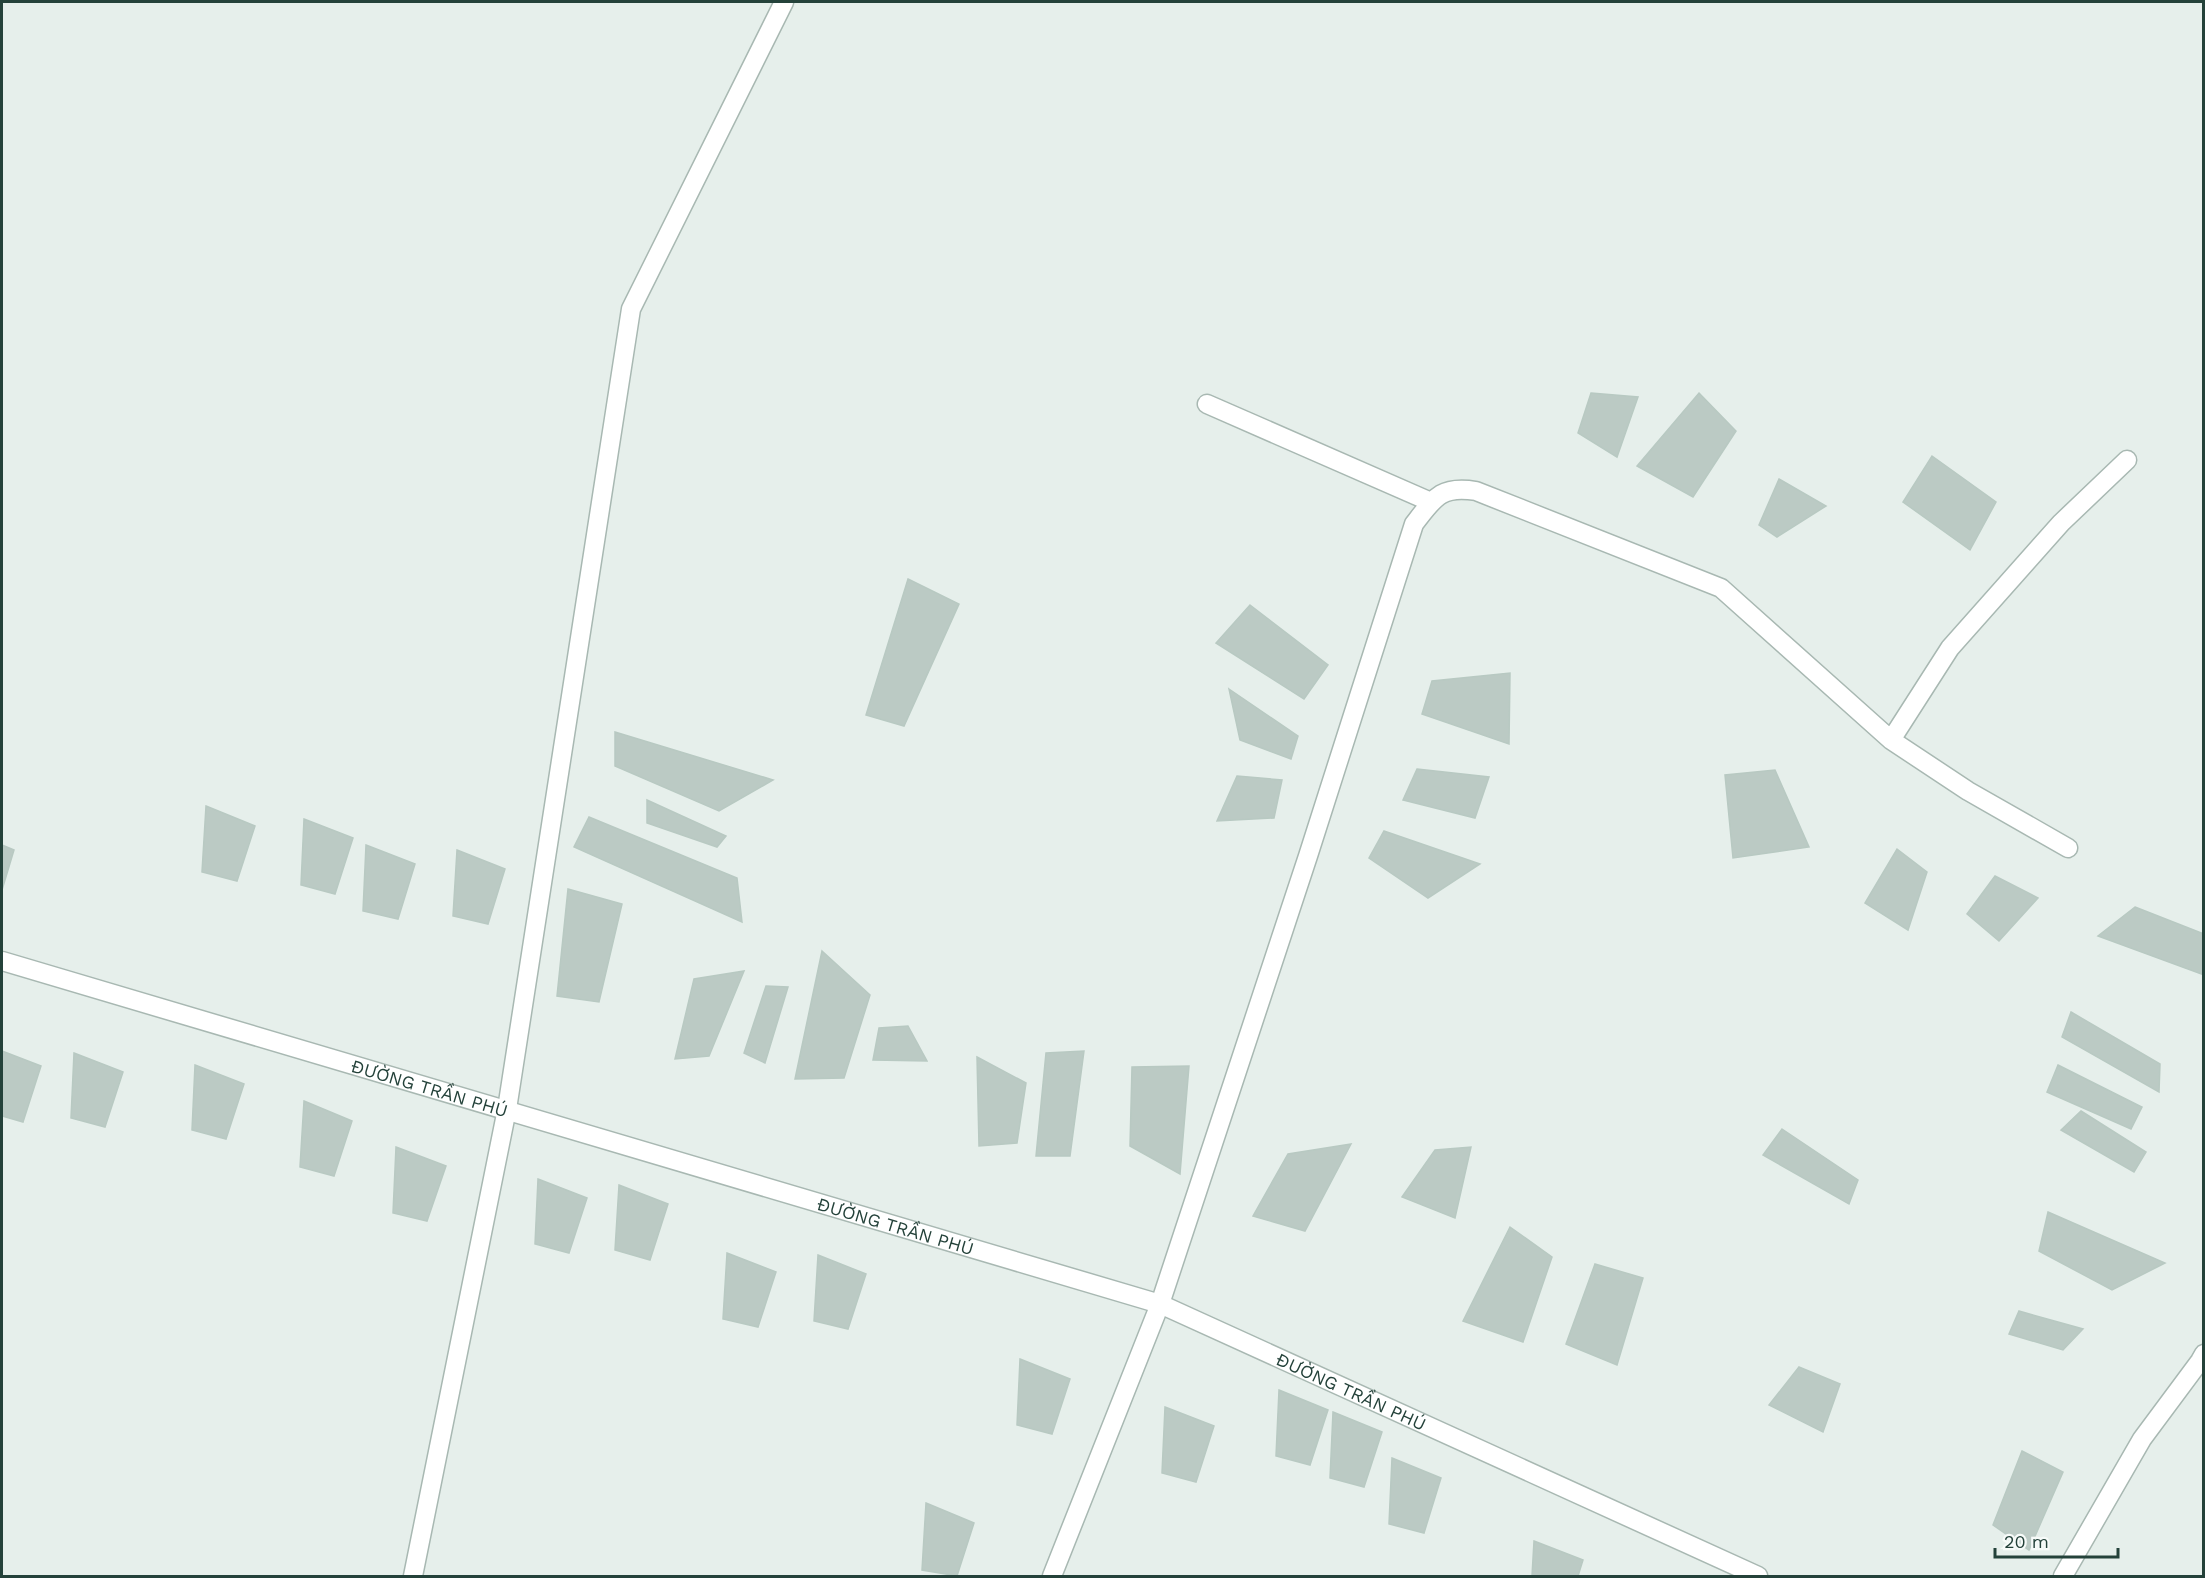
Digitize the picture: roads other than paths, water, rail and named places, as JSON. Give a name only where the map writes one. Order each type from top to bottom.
[{"type":"street","points":[[413,1576],[507,1109],[631,309],[784,2]]},
{"type":"street","points":[[1207,404],[1431,502]]},
{"type":"street","points":[[1891,740],[1950,648],[2061,523],[2127,460]]},
{"type":"street","points":[[1052,1576],[1160,1304],[1308,856],[1414,524],[1431,502],[1442,494],[1458,488],[1476,490],[1721,588],[1891,740],[1968,791],[2068,848]]},
{"type":"street","name":"ĐƯỜNG TRẦN PHÚ","points":[[2,961],[1160,1304],[1758,1576]]},
{"type":"street","points":[[2063,1576],[2142,1439],[2204,1354]]}]
